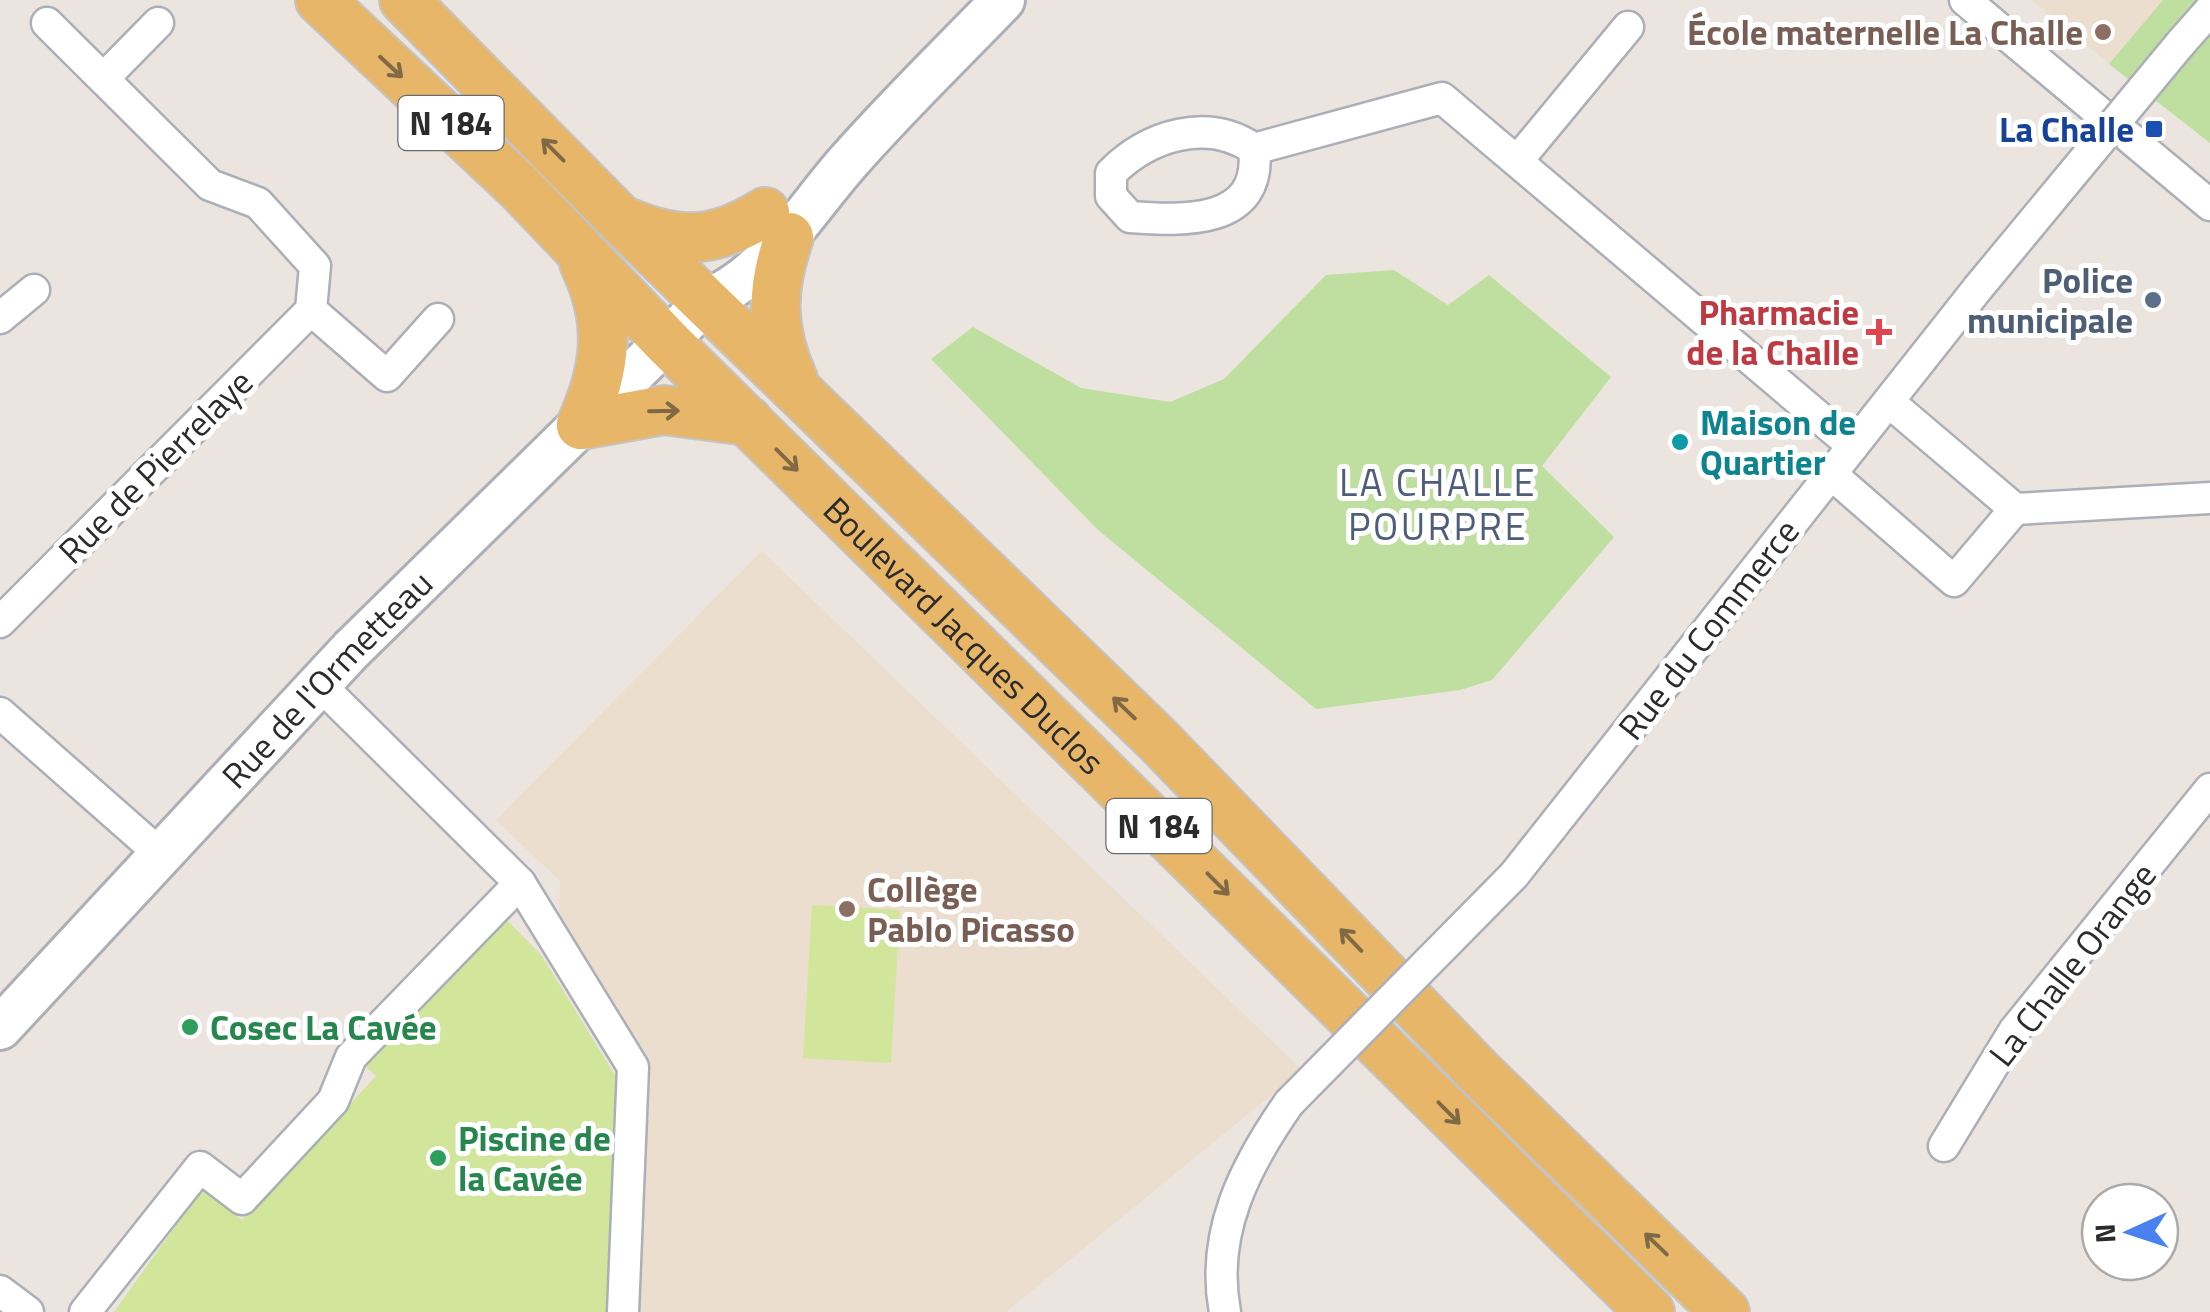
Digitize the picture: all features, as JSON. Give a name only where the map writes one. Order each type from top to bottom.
[{"type":"main road","name":"Boulevard Jacques Duclos","points":[[320,0],[520,188],[668,342],[1650,1312]]},
{"type":"main road","name":"Boulevard Jacques Duclos","points":[[404,0],[621,220],[1144,727],[1480,1073],[1726,1312]]},
{"type":"main road","points":[[621,220],[657,235],[695,239],[777,225],[773,313],[780,351],[796,387]]},
{"type":"main road","name":"N 184","points":[[578,251],[625,266],[671,292],[707,301]]},
{"type":"main road","points":[[578,251],[598,292],[606,338],[600,383],[580,424]]},
{"type":"main road","name":"N 184","points":[[668,342],[706,349],[765,381],[796,387]]},
{"type":"main road","points":[[580,424],[664,410],[748,421]]},
{"type":"street","name":"Rue de l'Ormetteau","points":[[0,1028],[320,684],[707,301],[740,286],[777,225],[847,163],[1003,0]]},
{"type":"street","points":[[1965,0],[2210,205]]},
{"type":"street","name":"Rue du Commerce","points":[[1225,1312],[1220,1288],[1223,1242],[1237,1191],[1255,1152],[1289,1103],[1514,875],[1978,288],[2210,10]]},
{"type":"street","points":[[47,23],[210,186],[258,203],[315,266],[312,310],[386,376],[438,319]]},
{"type":"street","points":[[104,78],[158,23]]},
{"type":"street","points":[[1518,160],[1628,27]]},
{"type":"street","points":[[1254,149],[1442,98],[1853,446]]},
{"type":"street","points":[[1231,133],[1254,149],[1257,171],[1245,198],[1224,211],[1176,220],[1130,217],[1111,196],[1111,174],[1136,148],[1176,136],[1231,133]]},
{"type":"street","points":[[0,318],[34,290]]},
{"type":"street","name":"Rue de Pierrelaye","points":[[0,622],[312,310]]},
{"type":"street","points":[[1889,402],[2015,509],[2210,498]]},
{"type":"street","points":[[1830,473],[1954,581],[2015,509]]},
{"type":"street","points":[[320,684],[520,883],[633,1067],[623,1312]]},
{"type":"street","points":[[0,713],[159,854]]},
{"type":"street","name":"La Challe Orange","points":[[1944,1146],[2014,1031],[2210,789]]},
{"type":"street","points":[[85,1312],[200,1167],[242,1199],[333,1100],[351,1057],[520,883]]},
{"type":"street","points":[[0,1291],[28,1312]]},
{"type":"shaded area","name":"École maternelle La Challe","points":[[2031,0],[2163,0],[2109,64]]},
{"type":"shaded area","name":"Collège Pablo Picasso","points":[[762,551],[1302,1070],[1006,1312],[635,1312],[648,1076],[558,937],[560,881],[496,820]]},
{"type":"green space","points":[[2163,0],[2210,0],[2210,143],[2109,64]]},
{"type":"green space","points":[[1394,270],[1448,305],[1489,275],[1611,377],[1542,466],[1614,537],[1492,680],[1460,690],[1316,709],[1098,530],[931,359],[973,327],[1081,388],[1170,402],[1224,379],[1326,275]]},
{"type":"green space","points":[[812,905],[900,910],[891,1063],[803,1058]]},
{"type":"green space","points":[[504,917],[542,956],[621,1085],[610,1312],[114,1312],[202,1189],[242,1220],[376,1076],[362,1063]]},
{"type":"place","name":"École maternelle La Challe","points":[[2103,32]]},
{"type":"place","name":"La Challe","points":[[2154,129]]},
{"type":"place","name":"Police municipale","points":[[2153,300]]},
{"type":"place","name":"Pharmacie de la Challe","points":[[1879,332]]},
{"type":"place","name":"Maison de Quartier","points":[[1680,442]]},
{"type":"place","name":"Collège Pablo Picasso","points":[[847,909]]},
{"type":"place","name":"Cosec La Cavée","points":[[190,1027]]},
{"type":"place","name":"Piscine de la Cavée","points":[[438,1158]]},
{"type":"district","name":"LA CHALLE POURPRE","points":[[1438,504]]}]
